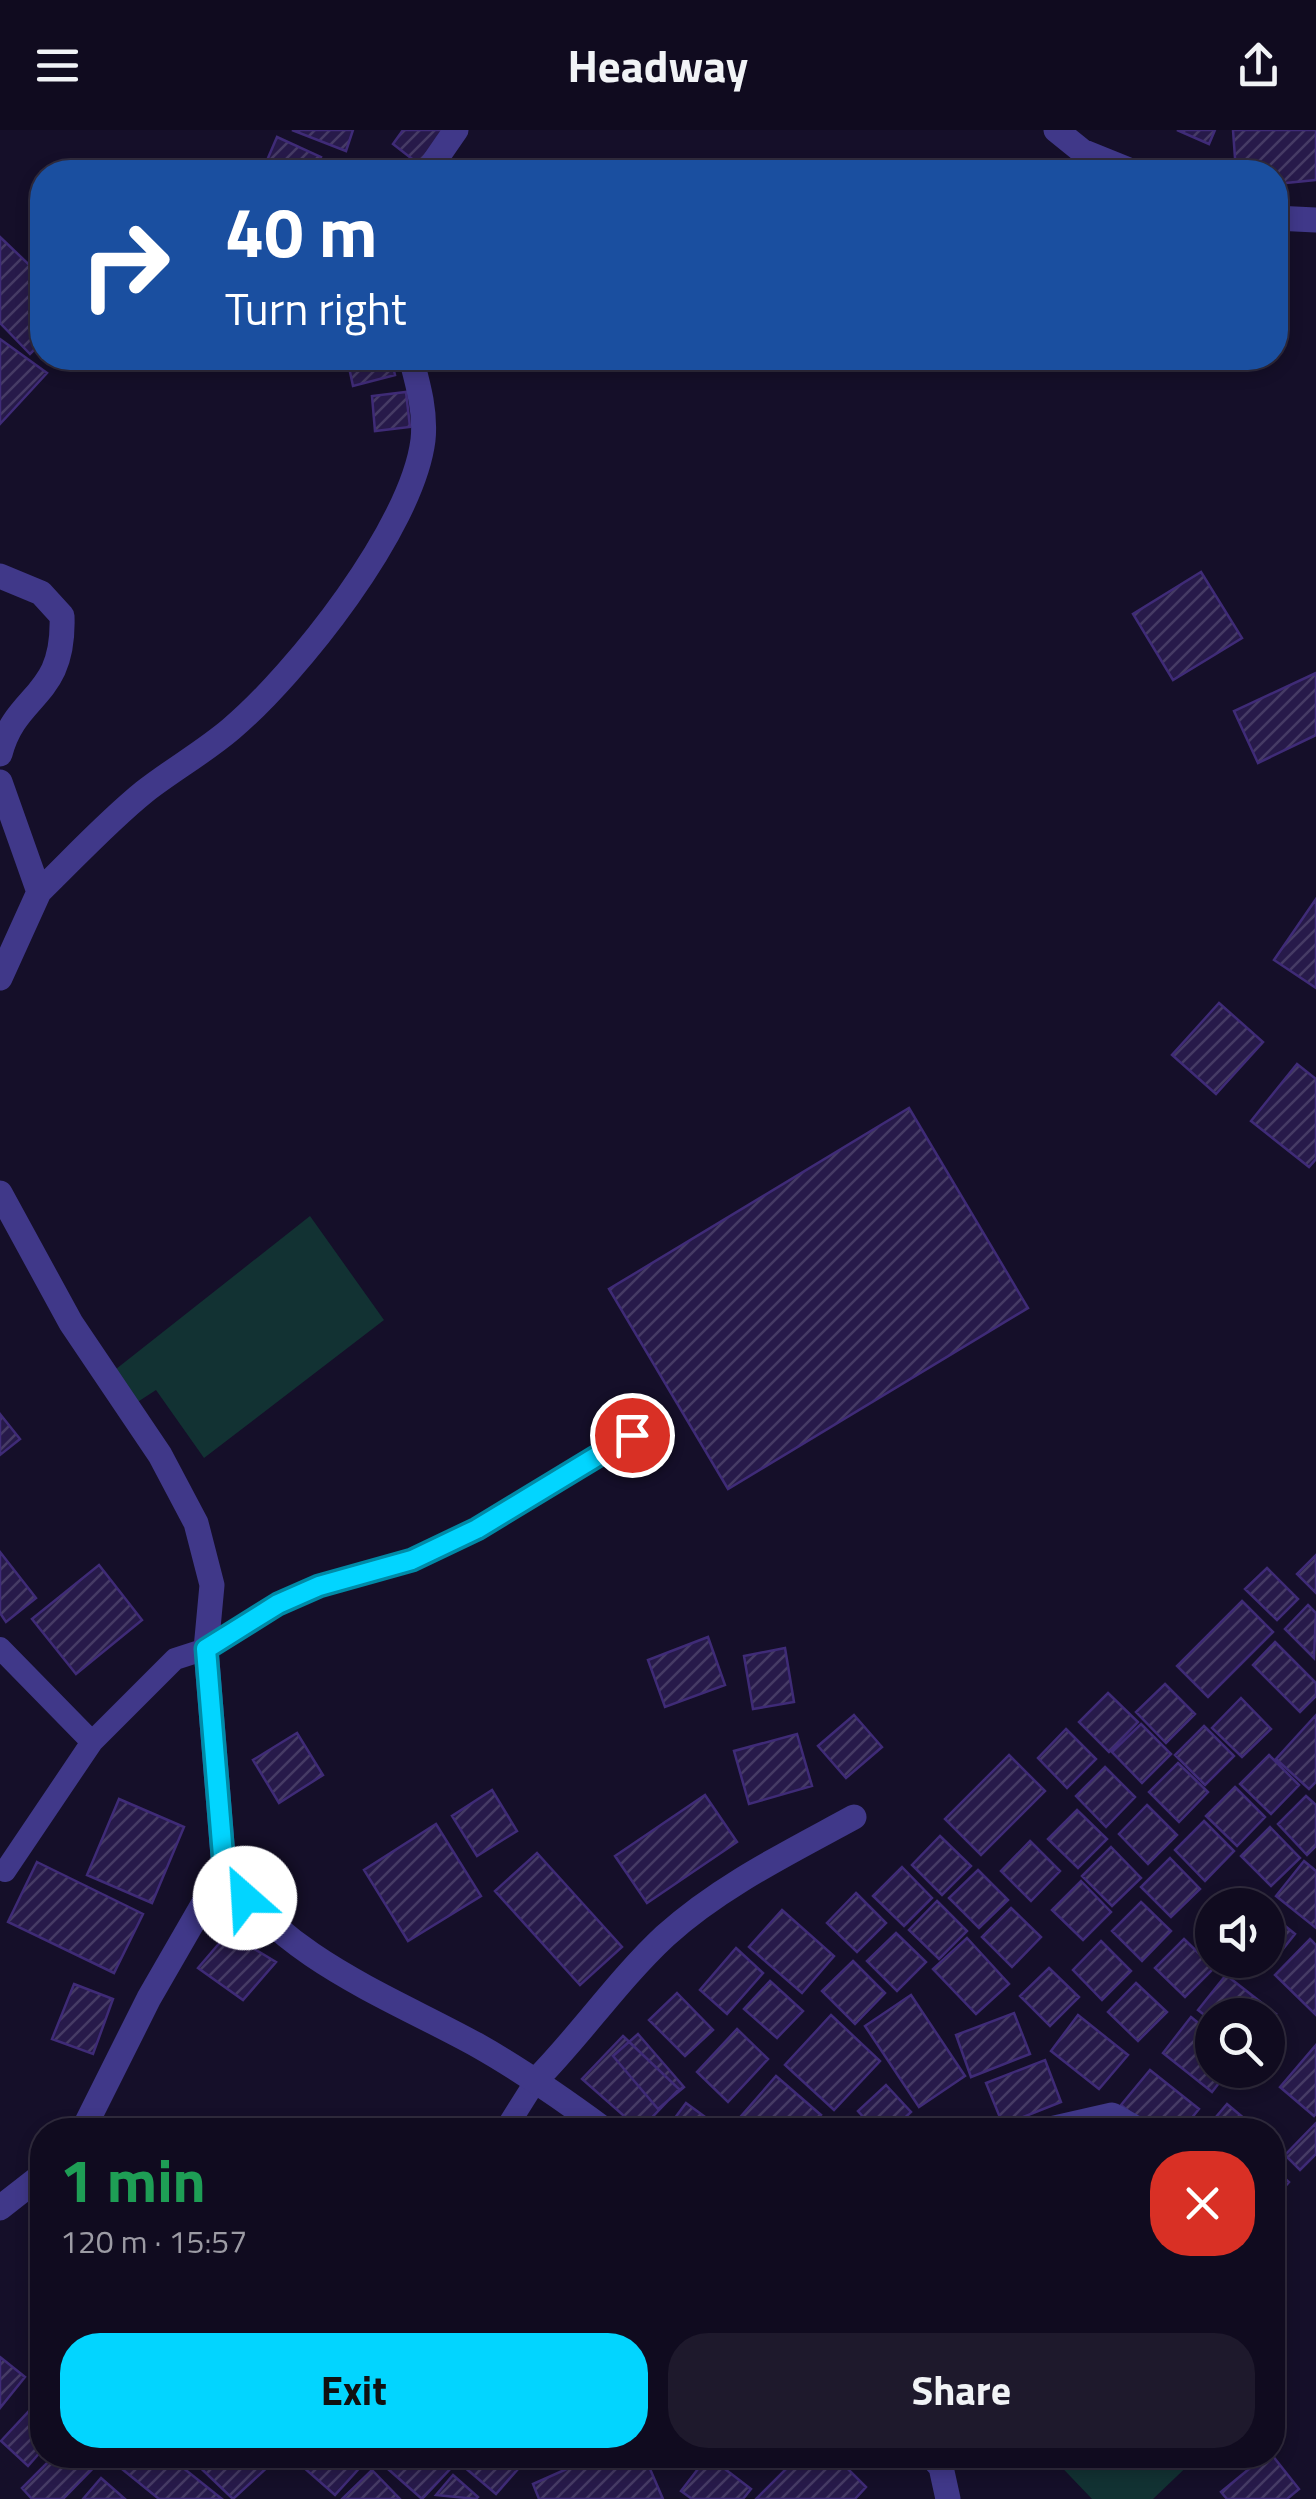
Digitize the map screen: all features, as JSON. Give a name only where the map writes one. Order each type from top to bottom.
[{"type":"street","points":[[435,160],[456,130]]},
{"type":"street","points":[[1056,130],[1082,151],[1104,160]]},
{"type":"street","points":[[1288,219],[1316,220]]},
{"type":"street","points":[[0,978],[39,892],[142,793],[232,728],[323,632],[374,552],[418,464],[423,438],[421,396],[414,370]]},
{"type":"street","points":[[0,576],[41,593],[62,616],[56,672],[15,720],[0,754]]},
{"type":"street","points":[[0,782],[39,892]]},
{"type":"street","points":[[0,1193],[70,1323],[160,1454],[196,1523],[212,1586],[206,1649],[224,1868],[260,1914],[357,1986],[538,2080],[588,2118]]},
{"type":"street","points":[[538,2080],[629,1973],[679,1924],[750,1875],[854,1816]]},
{"type":"street","points":[[88,2118],[149,1998],[224,1868]]},
{"type":"street","points":[[0,2208],[30,2184]]},
{"type":"street","points":[[941,2468],[951,2497]]},
{"type":"lane","points":[[4,1872],[92,1742],[175,1659],[206,1649],[278,1604],[319,1586],[412,1560],[477,1529],[632,1435]]},
{"type":"lane","points":[[0,1648],[92,1742]]},
{"type":"lane","points":[[513,2118],[538,2080]]},
{"type":"green space","points":[[310,1216],[384,1320],[204,1458],[156,1390],[136,1403],[111,1373]]},
{"type":"green space","points":[[1062,2468],[1185,2468],[1153,2499],[1092,2499]]},
{"type":"building","points":[[292,130],[353,130],[346,151]]},
{"type":"building","points":[[403,130],[454,130],[432,160],[413,160],[393,144]]},
{"type":"building","points":[[1177,130],[1215,130],[1209,144]]},
{"type":"building","points":[[1233,130],[1316,130],[1316,180],[1288,183],[1288,160],[1235,160]]},
{"type":"building","points":[[277,137],[321,157],[320,160],[267,160]]},
{"type":"building","points":[[0,237],[30,266],[30,354],[0,323]]},
{"type":"building","points":[[0,339],[30,361],[30,370],[47,373],[0,424]]},
{"type":"building","points":[[350,370],[394,370],[395,375],[353,386]]},
{"type":"building","points":[[406,392],[410,427],[375,431],[372,396]]},
{"type":"building","points":[[1201,572],[1242,638],[1173,680],[1133,614]]},
{"type":"building","points":[[1316,673],[1316,735],[1258,763],[1234,711]]},
{"type":"building","points":[[1316,899],[1316,988],[1274,960]]},
{"type":"building","points":[[1219,1003],[1263,1042],[1216,1094],[1172,1055]]},
{"type":"building","points":[[1297,1064],[1316,1079],[1316,1159],[1309,1167],[1251,1121]]},
{"type":"building","points":[[909,1108],[1028,1308],[728,1489],[609,1289]]},
{"type":"building","points":[[0,1414],[20,1439],[0,1455]]},
{"type":"building","points":[[0,1552],[36,1598],[6,1622],[0,1613]]},
{"type":"building","points":[[1316,1555],[1316,1593],[1297,1574]]},
{"type":"building","points":[[99,1565],[142,1620],[76,1674],[32,1619]]},
{"type":"building","points":[[1267,1568],[1298,1599],[1277,1620],[1245,1589]]},
{"type":"building","points":[[1242,1601],[1273,1632],[1208,1697],[1177,1666]]},
{"type":"building","points":[[1308,1605],[1316,1613],[1314,1658],[1285,1629]]},
{"type":"building","points":[[708,1637],[725,1685],[665,1707],[648,1660]]},
{"type":"building","points":[[1275,1642],[1316,1683],[1316,1696],[1300,1712],[1253,1665]]},
{"type":"building","points":[[785,1648],[794,1702],[753,1709],[744,1656]]},
{"type":"building","points":[[1165,1684],[1195,1714],[1166,1743],[1136,1712]]},
{"type":"building","points":[[1108,1693],[1138,1722],[1109,1752],[1079,1722]]},
{"type":"building","points":[[1241,1698],[1271,1729],[1242,1757],[1212,1728]]},
{"type":"building","points":[[854,1715],[882,1747],[846,1778],[818,1746]]},
{"type":"building","points":[[1316,1715],[1316,1782],[1309,1789],[1276,1759]]},
{"type":"building","points":[[1141,1724],[1171,1754],[1142,1783],[1112,1752]]},
{"type":"building","points":[[1204,1726],[1234,1756],[1205,1785],[1175,1755]]},
{"type":"building","points":[[1066,1729],[1096,1759],[1067,1788],[1038,1758]]},
{"type":"building","points":[[297,1733],[323,1775],[279,1803],[253,1760]]},
{"type":"building","points":[[797,1734],[812,1786],[749,1804],[734,1751]]},
{"type":"building","points":[[1009,1755],[1045,1791],[981,1855],[945,1819]]},
{"type":"building","points":[[1269,1755],[1299,1785],[1271,1814],[1240,1784]]},
{"type":"building","points":[[1178,1763],[1208,1792],[1179,1822],[1149,1792]]},
{"type":"building","points":[[1105,1767],[1135,1797],[1106,1827],[1076,1796]]},
{"type":"building","points":[[1235,1787],[1265,1817],[1237,1846],[1206,1816]]},
{"type":"building","points":[[492,1790],[517,1831],[477,1856],[452,1816]]},
{"type":"building","points":[[705,1795],[737,1842],[647,1903],[615,1856]]},
{"type":"building","points":[[1306,1796],[1316,1805],[1316,1846],[1307,1855],[1278,1824]]},
{"type":"building","points":[[119,1799],[184,1827],[152,1903],[87,1875]]},
{"type":"building","points":[[1147,1805],[1177,1835],[1148,1864],[1119,1834]]},
{"type":"building","points":[[1077,1810],[1107,1839],[1078,1868],[1048,1839]]},
{"type":"building","points":[[1204,1821],[1234,1851],[1205,1881],[1175,1850]]},
{"type":"building","points":[[436,1824],[481,1896],[408,1941],[364,1870]]},
{"type":"building","points":[[1270,1827],[1300,1858],[1271,1886],[1241,1856]]},
{"type":"building","points":[[940,1836],[971,1866],[942,1895],[912,1865]]},
{"type":"building","points":[[1030,1841],[1060,1871],[1031,1901],[1001,1871]]},
{"type":"building","points":[[1111,1847],[1141,1878],[1112,1906],[1082,1876]]},
{"type":"building","points":[[537,1853],[622,1947],[580,1985],[495,1891]]},
{"type":"building","points":[[1170,1858],[1199,1888],[1171,1917],[1141,1887]]},
{"type":"building","points":[[1304,1861],[1316,1871],[1316,1928],[1285,1903],[1282,1888]]},
{"type":"building","points":[[37,1862],[143,1914],[114,1973],[8,1922]]},
{"type":"building","points":[[902,1867],[932,1898],[904,1926],[873,1896]]},
{"type":"building","points":[[978,1870],[1008,1900],[979,1928],[949,1898]]},
{"type":"building","points":[[1081,1881],[1111,1912],[1083,1940],[1052,1910]]},
{"type":"building","points":[[856,1893],[886,1923],[857,1952],[827,1923]]},
{"type":"building","points":[[937,1901],[967,1931],[939,1959],[909,1930]]},
{"type":"building","points":[[1141,1902],[1171,1931],[1142,1961],[1112,1931]]},
{"type":"building","points":[[1011,1908],[1041,1937],[1012,1967],[982,1937]]},
{"type":"building","points":[[782,1910],[834,1956],[802,1993],[749,1947]]},
{"type":"building","points":[[1285,1926],[1295,1934],[1285,1946]]},
{"type":"building","points":[[228,1933],[276,1962],[243,2000],[198,1968]]},
{"type":"building","points":[[896,1933],[926,1962],[897,1991],[867,1961]]},
{"type":"building","points":[[967,1938],[1009,1984],[976,2014],[933,1969]]},
{"type":"building","points":[[1184,1939],[1195,1950],[1195,1978],[1204,1978],[1185,1997],[1155,1968]]},
{"type":"building","points":[[1310,1939],[1316,1945],[1316,2015],[1278,1978],[1285,1978],[1285,1965]]},
{"type":"building","points":[[1101,1941],[1131,1971],[1102,2000],[1073,1970]]},
{"type":"building","points":[[736,1948],[763,1973],[727,2014],[700,1990]]},
{"type":"building","points":[[853,1961],[885,1993],[855,2024],[822,1991]]},
{"type":"building","points":[[1049,1968],[1079,1997],[1050,2026],[1020,1996]]},
{"type":"building","points":[[1224,1978],[1230,1978],[1255,1998],[1208,1998]]},
{"type":"building","points":[[770,1981],[803,2011],[777,2038],[744,2009]]},
{"type":"building","points":[[1136,1983],[1167,2012],[1138,2041],[1108,2012]]},
{"type":"building","points":[[74,1984],[113,1999],[93,2054],[52,2039]]},
{"type":"building","points":[[677,1993],[713,2030],[685,2056],[649,2020]]},
{"type":"building","points":[[911,1995],[965,2076],[919,2107],[865,2026]]},
{"type":"building","points":[[1014,2013],[1030,2054],[971,2077],[956,2035]]},
{"type":"building","points":[[831,2015],[880,2061],[834,2110],[785,2065]]},
{"type":"building","points":[[1078,2015],[1128,2055],[1099,2089],[1051,2051]]},
{"type":"building","points":[[1191,2017],[1195,2020],[1195,2078],[1163,2053]]},
{"type":"building","points":[[737,2029],[768,2059],[728,2102],[697,2072]]},
{"type":"building","points":[[638,2034],[684,2087],[658,2109],[613,2056]]},
{"type":"building","points":[[623,2036],[679,2089],[651,2118],[626,2118],[582,2079]]},
{"type":"building","points":[[1316,2045],[1314,2116],[1281,2088],[1285,2088],[1285,2081]]},
{"type":"building","points":[[1045,2060],[1061,2102],[1021,2118],[1000,2118],[986,2083]]},
{"type":"building","points":[[1150,2070],[1199,2109],[1192,2118],[1137,2118],[1121,2105]]},
{"type":"building","points":[[776,2076],[821,2115],[818,2118],[739,2118]]},
{"type":"building","points":[[886,2085],[911,2112],[905,2118],[864,2118],[858,2111]]},
{"type":"building","points":[[686,2103],[707,2118],[675,2118]]},
{"type":"building","points":[[1227,2104],[1244,2118],[1215,2118]]},
{"type":"building","points":[[1316,2123],[1316,2154],[1300,2170],[1285,2155]]},
{"type":"building","points":[[0,2357],[25,2377],[0,2408]]},
{"type":"building","points":[[30,2410],[28,2466],[1,2441]]},
{"type":"building","points":[[42,2468],[93,2468],[63,2499],[32,2499],[22,2488]]},
{"type":"building","points":[[183,2468],[222,2499],[159,2499],[122,2469]]},
{"type":"building","points":[[201,2468],[267,2468],[233,2499]]},
{"type":"building","points":[[304,2468],[359,2468],[335,2495]]},
{"type":"building","points":[[389,2468],[451,2468],[422,2499]]},
{"type":"building","points":[[465,2468],[515,2468],[517,2470],[496,2494]]},
{"type":"building","points":[[569,2468],[650,2468],[663,2499],[539,2499],[533,2484]]},
{"type":"building","points":[[699,2468],[724,2468],[751,2489],[743,2499],[692,2499],[681,2491]]},
{"type":"building","points":[[787,2468],[847,2468],[866,2487],[855,2499],[756,2499]]},
{"type":"building","points":[[1250,2468],[1282,2468],[1299,2489],[1287,2499],[1227,2499],[1221,2492]]},
{"type":"building","points":[[372,2470],[400,2499],[342,2499]]},
{"type":"building","points":[[453,2475],[478,2497],[436,2495]]},
{"type":"building","points":[[101,2478],[125,2499],[83,2499]]},
{"type":"route","points":[[245,1898],[224,1868],[206,1649],[278,1604],[319,1586],[412,1560],[477,1529],[632,1435]]}]
